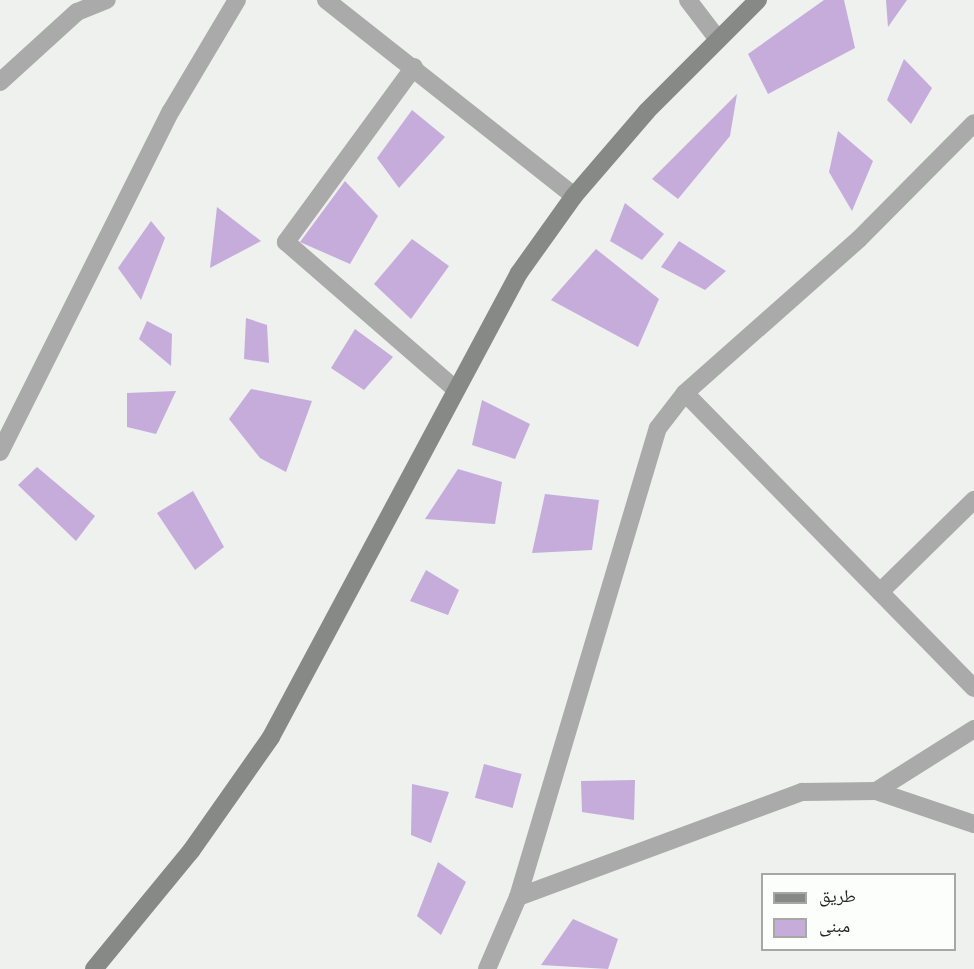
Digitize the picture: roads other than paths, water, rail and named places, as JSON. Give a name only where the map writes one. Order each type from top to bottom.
[{"type":"main road","points":[[94,969],[191,851],[271,737],[454,388],[519,273],[574,196],[717,38],[758,0]]},
{"type":"street","points":[[0,82],[77,12],[107,0]]},
{"type":"street","points":[[0,453],[171,111],[237,0]]},
{"type":"street","points":[[327,0],[574,196]]},
{"type":"street","points":[[688,0],[717,38]]},
{"type":"street","points":[[414,67],[286,242],[454,388]]},
{"type":"street","points":[[488,969],[518,897],[639,478],[658,428],[686,393],[859,239],[974,123]]},
{"type":"street","points":[[686,393],[974,688]]},
{"type":"street","points":[[880,592],[974,500]]},
{"type":"street","points":[[876,791],[974,729]]},
{"type":"street","points":[[518,897],[802,792],[876,791],[974,824]]}]
